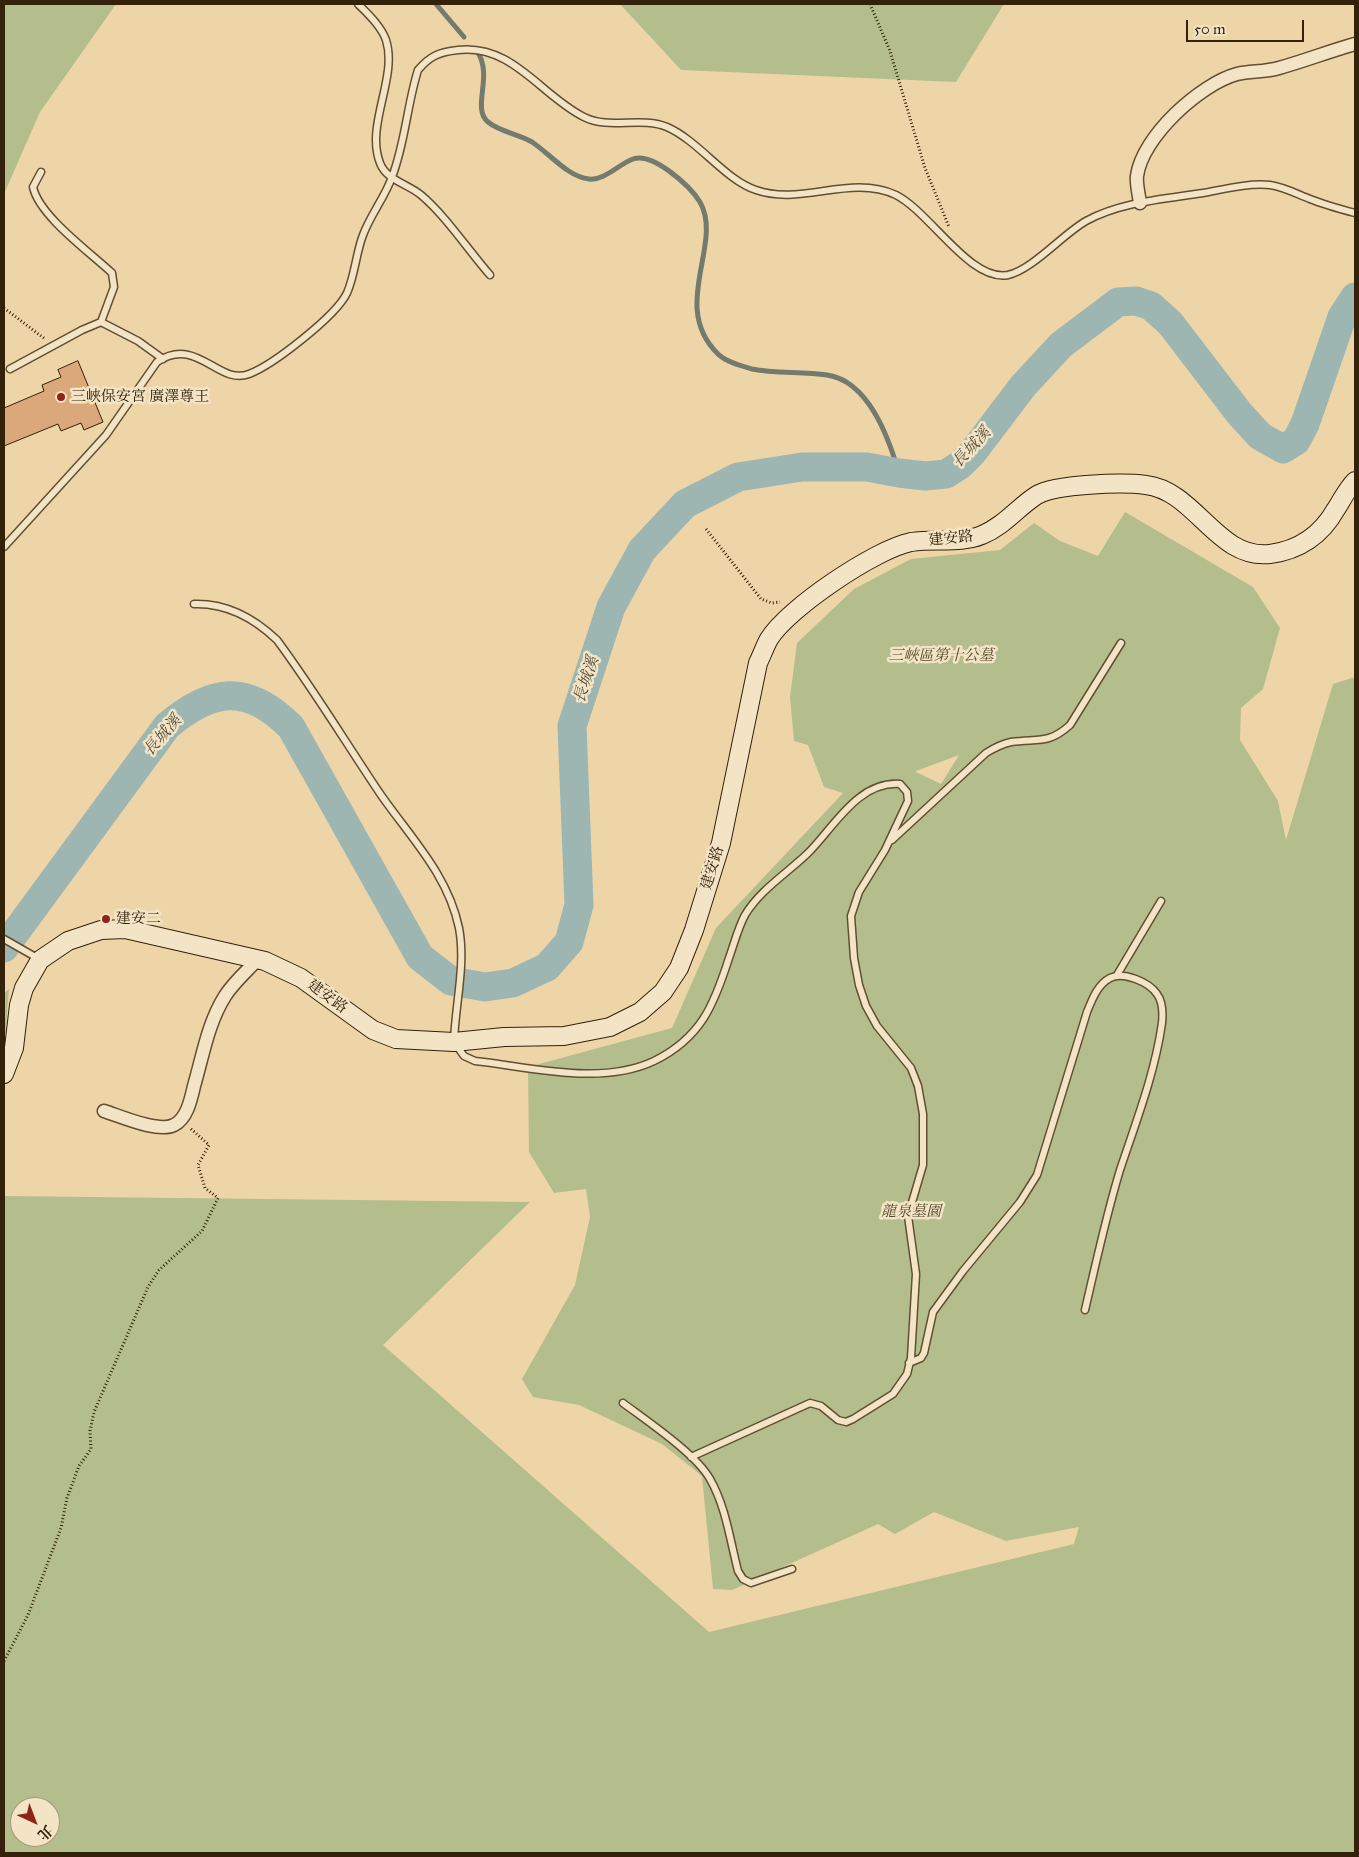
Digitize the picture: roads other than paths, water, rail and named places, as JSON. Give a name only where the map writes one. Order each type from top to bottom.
[{"type":"street","points":[[1140,203],[1137,177],[1147,150],[1166,124],[1190,101],[1213,85],[1237,74],[1278,68],[1355,44]]},
{"type":"street","name":"建安路","points":[[4,1074],[14,1048],[18,1005],[24,988],[40,960],[53,950],[83,935],[101,930],[125,929],[258,959],[301,978],[373,1030],[396,1039],[454,1042],[504,1037],[564,1036],[610,1027],[640,1012],[663,992],[679,968],[694,930],[721,843],[758,663],[770,638],[784,622],[816,596],[872,557],[887,549],[912,542],[968,540],[1002,525],[1038,495],[1051,490],[1110,483],[1146,485],[1162,489],[1180,499],[1237,549],[1251,554],[1269,554],[1291,549],[1307,541],[1326,527],[1355,481]]},
{"type":"street","points":[[104,1111],[148,1125],[164,1127],[173,1125],[180,1120],[191,1100],[210,1028],[220,1006],[235,983],[258,959]]},
{"type":"lane","points":[[358,4],[380,28],[388,49],[377,133],[377,154],[385,172],[421,195],[490,275]]},
{"type":"lane","points":[[4,546],[106,435],[157,362],[174,354],[190,355],[241,376],[257,370],[302,339],[331,315],[343,301],[369,220],[392,178],[410,93],[418,70],[429,58],[440,52],[466,49],[501,56],[586,119],[605,122],[653,123],[666,127],[681,135],[746,187],[770,195],[790,195],[827,189],[862,187],[884,190],[900,197],[924,216],[959,252],[982,270],[996,276],[1010,275],[1025,268],[1084,222],[1102,213],[1140,203],[1250,185],[1271,185],[1334,208],[1355,213]]},
{"type":"lane","points":[[10,369],[53,345],[101,322],[114,287],[112,273],[72,239],[38,200],[33,187],[42,172]]},
{"type":"lane","points":[[101,322],[138,340],[162,359]]},
{"type":"lane","points":[[194,604],[211,604],[234,611],[260,625],[277,640],[382,796],[428,857],[453,905],[459,930],[461,959],[454,1042],[464,1056],[475,1061],[584,1074],[607,1074],[653,1061],[679,1046],[694,1033],[711,1008],[736,937],[745,916],[754,903],[807,854],[838,817],[855,801],[875,789],[890,784],[900,784],[907,792],[908,801],[889,843],[859,892],[851,916],[854,958],[859,985],[866,1006],[876,1026],[911,1068],[923,1114],[923,1165],[908,1216],[916,1274],[907,1374],[893,1394],[853,1420],[838,1420],[821,1406],[810,1403],[691,1458]]},
{"type":"lane","points":[[889,843],[986,753],[1011,742],[1049,740],[1059,735],[1070,725],[1121,642]]},
{"type":"lane","points":[[909,1363],[921,1358],[924,1353],[933,1312],[963,1271],[1020,1202],[1037,1175],[1087,1012],[1096,991],[1106,980],[1117,975],[1161,901]]},
{"type":"lane","points":[[4,939],[40,960]]},
{"type":"lane","points":[[1085,1310],[1111,1203],[1147,1088],[1162,1022],[1162,1007],[1157,994],[1150,986],[1138,980],[1117,975]]},
{"type":"lane","points":[[623,1403],[691,1458],[710,1478],[729,1530],[738,1571],[743,1579],[751,1583],[792,1569]]},
{"type":"waterway","points":[[436,4],[464,37]]},
{"type":"waterway","points":[[477,51],[484,71],[483,116],[488,122],[504,131],[532,142],[566,169],[581,177],[595,179],[606,175],[628,161],[641,158],[660,165],[680,180],[700,202],[706,219],[706,237],[697,296],[698,316],[704,335],[718,354],[725,359],[752,369],[827,375],[842,380],[855,388],[866,400],[883,429],[899,473]]},
{"type":"waterway","name":"長城溪","points":[[4,948],[167,726],[183,713],[199,704],[214,698],[229,696],[244,697],[259,703],[275,713],[291,727],[420,957],[451,981],[485,987],[513,983],[547,967],[569,942],[579,905],[572,726],[611,607],[642,550],[685,504],[738,477],[802,467],[867,467],[925,476],[946,474],[960,465],[973,452],[1023,386],[1061,345],[1118,302],[1136,301],[1151,306],[1170,323],[1239,413],[1260,436],[1283,449],[1296,441],[1305,424],[1342,317],[1355,297]]},
{"type":"place","name":"三峽保安宮 廣澤尊王","points":[[61,397]]},
{"type":"place","name":"建安二","points":[[106,919]]},
{"type":"park label","name":"三峽區第十公墓","points":[[941,656]]},
{"type":"park label","name":"龍泉墓園","points":[[911,1212]]}]
